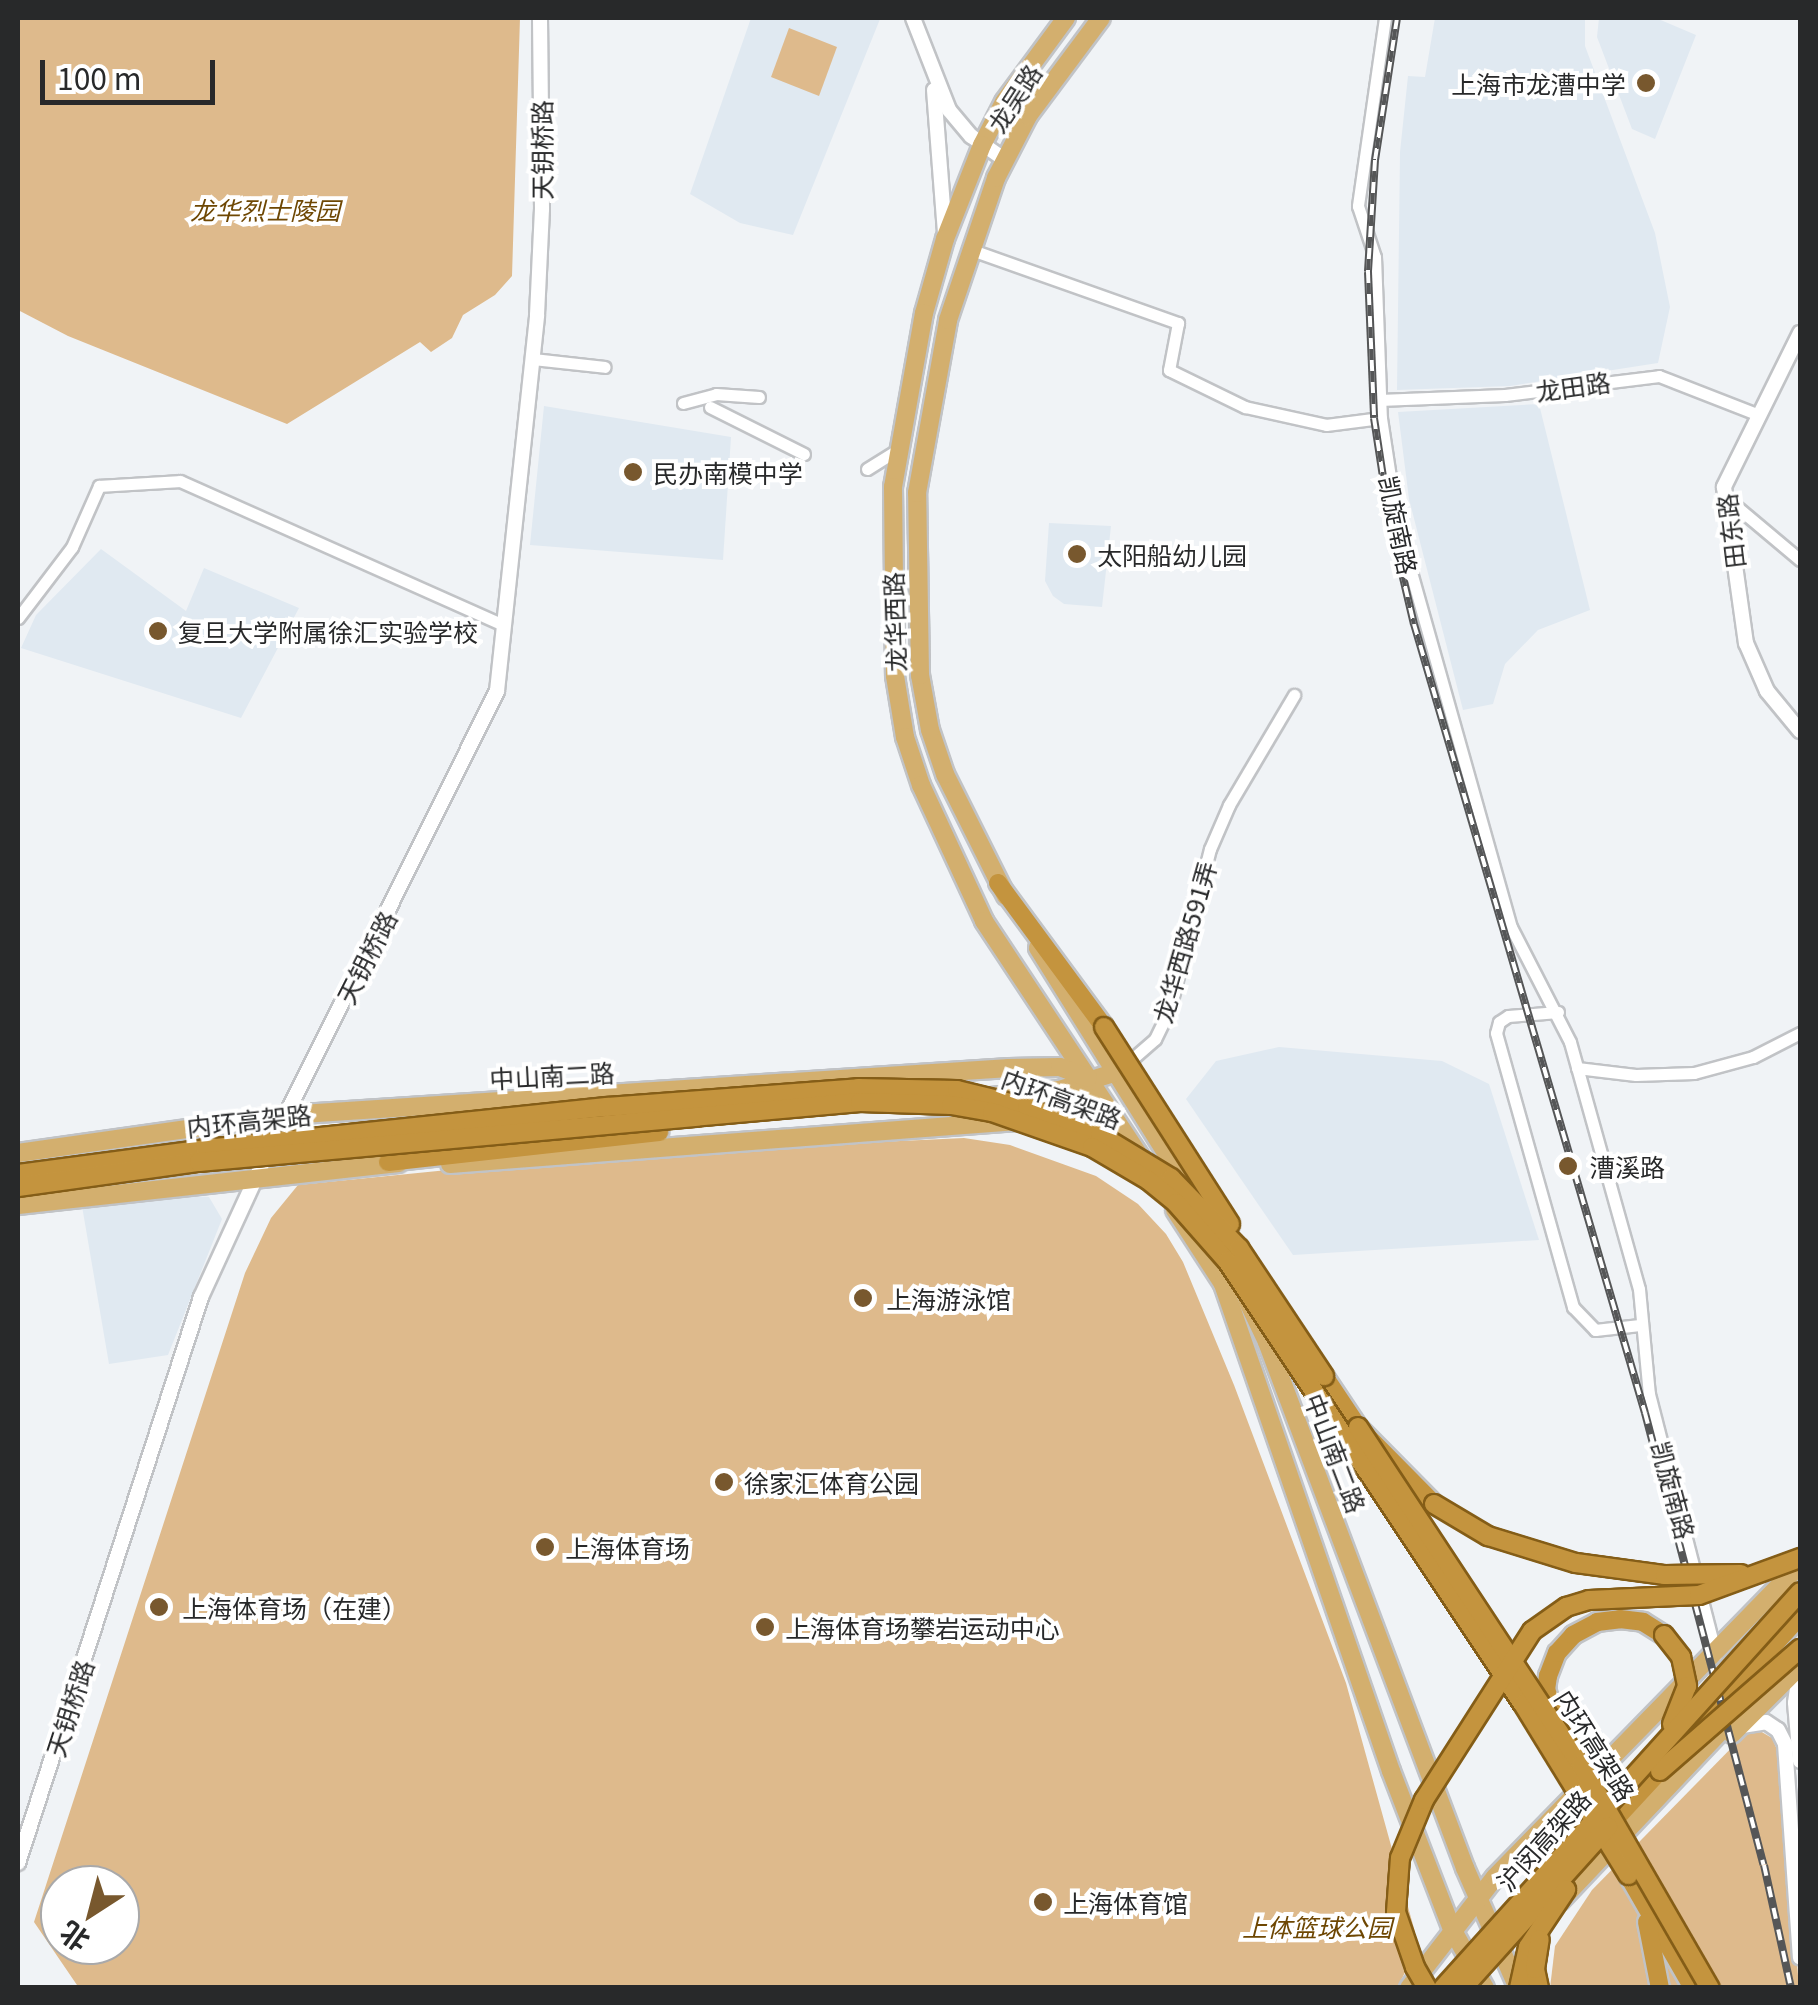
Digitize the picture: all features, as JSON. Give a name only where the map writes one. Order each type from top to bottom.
[{"type":"highway","points":[[998,883],[1104,1027],[1265,1285]]},
{"type":"highway","name":"内环高架路","points":[[18,1174],[205,1149],[607,1107],[858,1088],[957,1090],[1054,1116],[1137,1155],[1193,1196],[1265,1285],[1571,1750],[1710,1988]]},
{"type":"highway","name":"内环高架路","points":[[18,1187],[200,1162],[876,1102],[992,1112],[1092,1147],[1148,1180],[1176,1203],[1251,1294],[1523,1704],[1693,1988]]},
{"type":"highway","points":[[388,1162],[747,1122],[771,1111]]},
{"type":"highway","points":[[1358,1427],[1434,1504],[1511,1545],[1620,1572],[1714,1576],[1762,1573]]},
{"type":"highway","points":[[1427,1988],[1415,1967],[1396,1912],[1400,1858],[1424,1800],[1532,1631],[1566,1607],[1589,1600],[1699,1595],[1800,1561]]},
{"type":"highway","name":"沪闵高架路","points":[[1656,1764],[1800,1592]]},
{"type":"highway","name":"沪闵高架路","points":[[1443,1988],[1800,1616]]},
{"type":"highway","points":[[1519,1988],[1528,1947],[1558,1901],[1616,1829],[1656,1764],[1681,1711],[1686,1672],[1681,1656],[1664,1634],[1632,1620],[1608,1619],[1583,1628],[1565,1642],[1552,1662],[1546,1690],[1571,1750]]},
{"type":"highway","points":[[1656,1764],[1800,1648]]},
{"type":"highway","points":[[1463,1988],[1616,1829]]},
{"type":"highway","points":[[1628,1875],[1655,1948],[1660,1988]]},
{"type":"highway","points":[[1539,1988],[1535,1969],[1539,1941],[1558,1901]]},
{"type":"main road","name":"龙吴路","points":[[982,145],[1004,102],[1066,18]]},
{"type":"main road","name":"龙吴路","points":[[1004,159],[1028,116],[1102,18]]},
{"type":"main road","name":"龙华西路","points":[[982,145],[945,239],[916,348],[898,450],[892,586],[895,676],[905,737],[944,839],[984,921],[1088,1078]]},
{"type":"main road","name":"龙华西路","points":[[1004,159],[969,249],[948,320],[917,493],[920,674],[930,730],[945,774],[998,883],[1117,1072]]},
{"type":"main road","name":"中山南二路","points":[[18,1153],[286,1115],[1009,1068],[1060,1067],[1088,1078],[1223,1284],[1391,1771],[1452,1929],[1486,1988]]},
{"type":"main road","name":"中山南二路","points":[[388,1162],[426,1147],[1059,1090],[1117,1072],[1210,1222],[1266,1342],[1478,1898],[1519,1988]]},
{"type":"main road","name":"中山南二路","points":[[18,1205],[388,1162],[432,1165],[772,1142],[1110,1110]]},
{"type":"main road","points":[[1409,1988],[1478,1898],[1716,1655],[1800,1561]]},
{"type":"main road","points":[[1486,1988],[1616,1829],[1800,1648]]},
{"type":"main road","points":[[1764,1686],[1800,1666]]},
{"type":"main road","points":[[1616,1829],[1640,1824],[1800,1666]]},
{"type":"street","name":"天钥桥路","points":[[18,1863],[184,1341],[254,1180],[484,724],[496,692],[533,359],[542,210],[540,18]]},
{"type":"street","points":[[913,18],[949,110],[982,145],[1004,159]]},
{"type":"street","name":"凯旋南路","points":[[1386,18],[1358,206],[1376,266],[1380,418],[1408,573],[1511,927],[1558,1012],[1577,1068],[1638,1288],[1649,1394],[1716,1655]]},
{"type":"street","points":[[932,69],[945,239]]},
{"type":"street","points":[[969,249],[1178,324],[1169,370],[1245,408],[1326,425],[1380,418]]},
{"type":"street","name":"田东路","points":[[1800,332],[1728,471],[1725,497],[1746,643],[1767,691],[1800,730]]},
{"type":"street","points":[[533,359],[605,367]]},
{"type":"street","name":"龙田路","points":[[1379,400],[1505,395],[1659,376],[1759,415]]},
{"type":"street","points":[[683,403],[716,394],[759,397]]},
{"type":"street","points":[[710,407],[804,454]]},
{"type":"street","points":[[867,469],[898,450]]},
{"type":"street","points":[[18,618],[72,547],[99,486],[180,481],[504,625]]},
{"type":"street","points":[[1725,497],[1800,560]]},
{"type":"street","name":"龙华西路591弄","points":[[1117,1072],[1155,1039],[1170,1008],[1210,849],[1229,806],[1294,695]]},
{"type":"street","points":[[1558,1012],[1508,1016],[1499,1022],[1496,1033],[1573,1307],[1595,1330],[1640,1325]]},
{"type":"street","points":[[1577,1068],[1636,1075],[1694,1073],[1752,1057],[1800,1033]]},
{"type":"street","points":[[1800,1666],[1795,1703],[1800,1760]]},
{"type":"street","points":[[1737,1729],[1752,1721],[1766,1722],[1778,1730],[1785,1744],[1800,1956]]},
{"type":"shaded area","points":[[751,18],[880,19],[793,235],[740,223],[690,194]]},
{"type":"shaded area","points":[[1435,18],[1585,18],[1585,46],[1655,233],[1670,307],[1658,363],[1510,386],[1397,390],[1400,152],[1408,76],[1425,77]]},
{"type":"shaded area","name":"上海市龙漕中学","points":[[1599,18],[1656,18],[1696,35],[1655,139],[1632,129],[1597,37]]},
{"type":"shaded area","points":[[1539,404],[1590,610],[1538,630],[1505,664],[1493,704],[1463,710],[1409,499],[1398,412]]},
{"type":"shaded area","name":"民办南模中学","points":[[544,406],[731,437],[723,560],[530,545]]},
{"type":"shaded area","name":"太阳船幼儿园","points":[[1049,523],[1111,526],[1102,607],[1064,604],[1053,596],[1045,581]]},
{"type":"shaded area","name":"复旦大学附属徐汇实验学校","points":[[101,549],[186,611],[204,568],[299,608],[241,718],[21,648],[36,615]]},
{"type":"shaded area","points":[[1279,1047],[1442,1061],[1489,1084],[1539,1240],[1293,1255],[1186,1099],[1216,1061]]},
{"type":"shaded area","points":[[177,1195],[209,1197],[222,1219],[168,1355],[109,1364],[82,1206]]},
{"type":"green space","name":"龙华烈士陵园","points":[[18,18],[520,18],[512,276],[495,295],[463,315],[452,338],[431,352],[420,342],[287,424],[68,336],[18,310]]},
{"type":"green space","points":[[789,28],[837,47],[819,96],[771,77]]},
{"type":"green space","name":"徐家汇体育公园","points":[[964,1138],[1010,1145],[1096,1176],[1138,1204],[1166,1234],[1183,1262],[1234,1385],[1346,1683],[1415,1932],[1415,1953],[1397,1988],[79,1988],[63,1965],[140,1965],[140,1865],[53,1865],[245,1273],[271,1218],[298,1185],[598,1155]]},
{"type":"green space","points":[[1760,1731],[1772,1738],[1779,1754],[1799,1987],[1550,1988],[1555,1946],[1592,1890],[1747,1732]]},
{"type":"green space","name":"徐家汇体育公园","points":[[40,1904],[40,1931],[34,1922]]},
{"type":"railway","points":[[1397,18],[1375,160],[1368,272],[1374,418],[1390,522],[1414,624],[1645,1413],[1764,1865],[1791,1988]]},
{"type":"place","name":"上海市龙漕中学","points":[[1646,83]]},
{"type":"place","name":"民办南模中学","points":[[633,472]]},
{"type":"place","name":"太阳船幼儿园","points":[[1077,554]]},
{"type":"place","name":"复旦大学附属徐汇实验学校","points":[[158,631]]},
{"type":"place","name":"漕溪路","points":[[1568,1166]]},
{"type":"place","name":"上海游泳馆","points":[[863,1298]]},
{"type":"place","name":"徐家汇体育公园","points":[[724,1482]]},
{"type":"place","name":"上海体育场","points":[[545,1547]]},
{"type":"place","name":"上海体育场（在建）","points":[[159,1607]]},
{"type":"place","name":"上海体育场攀岩运动中心","points":[[765,1627]]},
{"type":"place","name":"上海体育馆","points":[[1043,1902]]},
{"type":"park label","name":"上体篮球公园","points":[[1317,1926]]}]
